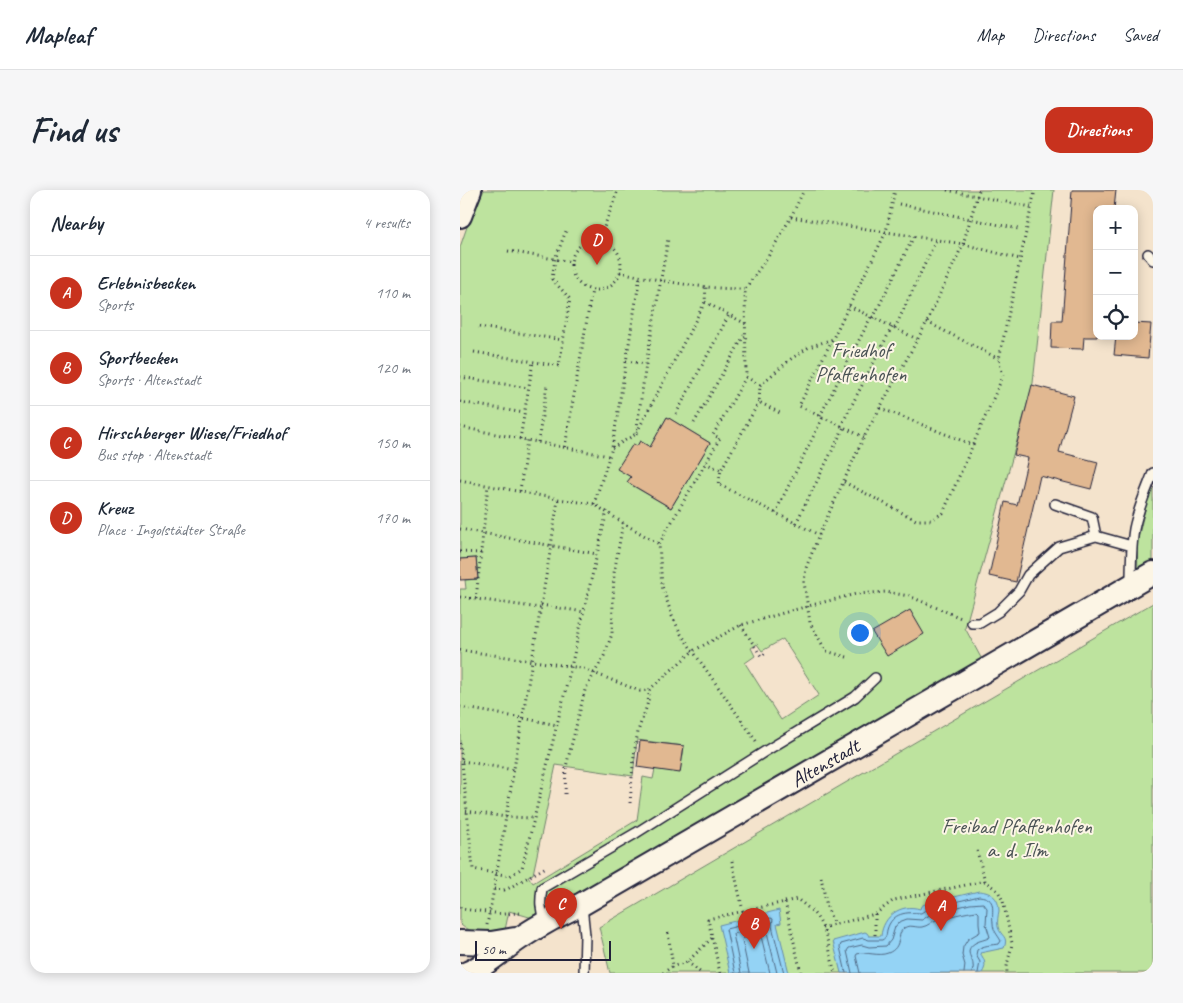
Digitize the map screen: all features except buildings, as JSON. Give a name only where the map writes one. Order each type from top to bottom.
[{"type":"street","points":[[460,216],[470,190]]},
{"type":"street","name":"Altenstadt","points":[[467,973],[476,969],[519,939],[543,915],[582,904],[1153,573]]},
{"type":"street","name":"Altenstadt","points":[[460,942],[482,943],[519,939]]},
{"type":"lane","points":[[1131,586],[1132,546],[1139,509],[1153,472]]},
{"type":"lane","points":[[1055,504],[1092,517],[1096,536]]},
{"type":"lane","points":[[972,623],[980,623],[998,612],[1019,591],[1028,576],[1059,547],[1096,536],[1132,546]]},
{"type":"lane","points":[[543,915],[540,903],[542,888],[636,833],[855,697],[875,678]]},
{"type":"lane","points":[[582,904],[585,935],[584,973]]},
{"type":"path","points":[[601,241],[603,230],[618,190]]},
{"type":"path","points":[[764,752],[681,634],[672,616],[662,586],[659,544],[720,438],[713,434],[746,377],[745,289],[769,255],[791,218],[804,190]]},
{"type":"path","points":[[864,437],[799,406],[886,232],[895,190]]},
{"type":"path","points":[[947,190],[1031,208]]},
{"type":"path","points":[[847,657],[826,651],[810,623],[804,582],[806,568],[864,437],[927,322],[963,244],[979,190]]},
{"type":"path","points":[[844,482],[916,520],[932,520],[943,513],[1003,376],[999,359],[1035,190]]},
{"type":"path","points":[[899,204],[1019,229]]},
{"type":"path","points":[[791,218],[963,244],[1020,259]]},
{"type":"path","points":[[474,352],[559,366],[570,299],[552,278],[555,259],[566,231]]},
{"type":"path","points":[[775,513],[821,417],[914,236]]},
{"type":"path","points":[[636,434],[668,239]]},
{"type":"path","points":[[796,523],[842,426],[936,240]]},
{"type":"path","points":[[601,241],[614,248],[620,256],[620,272],[616,280],[609,286],[592,290],[582,286],[576,280],[573,274],[573,256],[578,248],[586,242],[601,241]]},
{"type":"path","points":[[508,251],[572,262]]},
{"type":"path","points":[[620,272],[706,287],[745,289]]},
{"type":"path","points":[[594,504],[612,448],[640,276]]},
{"type":"path","points":[[612,448],[636,434],[705,302],[706,287]]},
{"type":"path","points":[[565,447],[592,290]]},
{"type":"path","points":[[705,302],[746,324]]},
{"type":"path","points":[[849,306],[917,339]]},
{"type":"path","points":[[676,414],[729,315]]},
{"type":"path","points":[[927,322],[999,359]]},
{"type":"path","points":[[479,327],[563,340]]},
{"type":"path","points":[[694,423],[746,333]]},
{"type":"path","points":[[819,535],[718,484],[721,470],[759,402],[760,385],[791,359],[809,347],[834,338]]},
{"type":"path","points":[[626,361],[646,364]]},
{"type":"path","points":[[520,439],[533,362]]},
{"type":"path","points":[[460,377],[528,388]]},
{"type":"path","points":[[746,377],[760,385]]},
{"type":"path","points":[[538,442],[547,385]]},
{"type":"path","points":[[460,402],[524,413]]},
{"type":"path","points":[[759,402],[780,413]]},
{"type":"path","points":[[880,408],[974,445]]},
{"type":"path","points":[[460,428],[609,456]]},
{"type":"path","points":[[520,491],[527,440]]},
{"type":"path","points":[[705,463],[721,470]]},
{"type":"path","points":[[460,480],[594,504],[659,544]]},
{"type":"path","points":[[476,599],[488,485]]},
{"type":"path","points":[[482,943],[494,889],[558,499]]},
{"type":"path","points":[[460,743],[473,869],[510,876],[522,868],[607,511]]},
{"type":"path","points":[[566,794],[566,766],[585,690],[604,656],[612,634],[614,573],[623,523]]},
{"type":"path","points":[[460,529],[597,554]]},
{"type":"path","points":[[460,552],[481,553]]},
{"type":"path","points":[[460,650],[581,668],[640,691],[649,690],[693,651],[740,625],[856,594],[886,592],[909,596],[972,623]]},
{"type":"path","points":[[460,597],[584,612]]},
{"type":"path","points":[[740,625],[761,656],[766,653]]},
{"type":"path","points":[[630,803],[636,740],[648,700],[649,690]]},
{"type":"path","points":[[460,707],[557,725]]},
{"type":"path","points":[[462,761],[514,770]]},
{"type":"path","points":[[466,811],[506,817],[534,818]]},
{"type":"path","points":[[977,851],[985,882],[998,891],[1003,901],[1012,942],[1007,961],[1007,973]]},
{"type":"path","points":[[732,862],[743,911]]},
{"type":"path","points":[[494,889],[504,890],[509,888],[546,867]]},
{"type":"path","points":[[822,877],[826,904],[834,925]]},
{"type":"path","points":[[822,928],[876,914],[894,900],[985,882]]},
{"type":"path","points":[[720,973],[708,919],[797,899],[818,918],[835,973]]},
{"type":"path","points":[[784,902],[801,973]]},
{"type":"path","points":[[460,907],[462,909],[489,913],[543,915]]},
{"type":"path","points":[[876,914],[876,939]]},
{"type":"path","points":[[668,932],[673,966]]},
{"type":"path","points":[[663,973],[673,966],[687,962],[712,938]]},
{"type":"path","points":[[687,962],[700,973]]},
{"type":"green space","name":"Friedhof Pfaffenhofen","points":[[484,190],[1054,190],[1033,383],[965,628],[987,669],[546,922],[509,911],[505,930],[481,932],[470,930],[460,924],[460,589],[466,589],[465,580],[478,579],[476,558],[460,559],[460,247],[469,221]],"holes":[[[667,417],[710,443],[671,508],[628,483],[631,477],[618,469],[633,444],[637,446],[640,441],[662,454],[666,450],[653,442]],[[783,639],[819,695],[781,720],[745,663],[755,656],[751,648],[757,644],[762,651]],[[637,740],[684,746],[680,772],[655,769],[653,779],[643,777],[637,820],[533,883],[528,876],[533,874],[556,765],[633,776]]]},
{"type":"green space","points":[[1153,479],[1153,562],[1138,572],[1137,543]]},
{"type":"green space","name":"Freibad Pfaffenhofen a. d. Ilm","points":[[1153,603],[1153,973],[610,973],[599,927]]},
{"type":"water","points":[[979,891],[991,894],[998,902],[998,927],[1006,941],[1004,948],[980,953],[985,963],[982,973],[841,973],[833,941],[865,932],[869,936],[881,936],[885,922],[900,910],[906,908],[920,909],[925,904]]},
{"type":"water","points":[[779,910],[781,923],[777,924],[789,973],[730,973],[719,925]]},
{"type":"place","name":"Kreuz","points":[[597,265]]},
{"type":"place","name":"Hirschberger Wiese/Friedhof","points":[[561,929]]},
{"type":"place","name":"Erlebnisbecken","points":[[941,931]]},
{"type":"place","name":"Sportbecken","points":[[754,949]]}]
